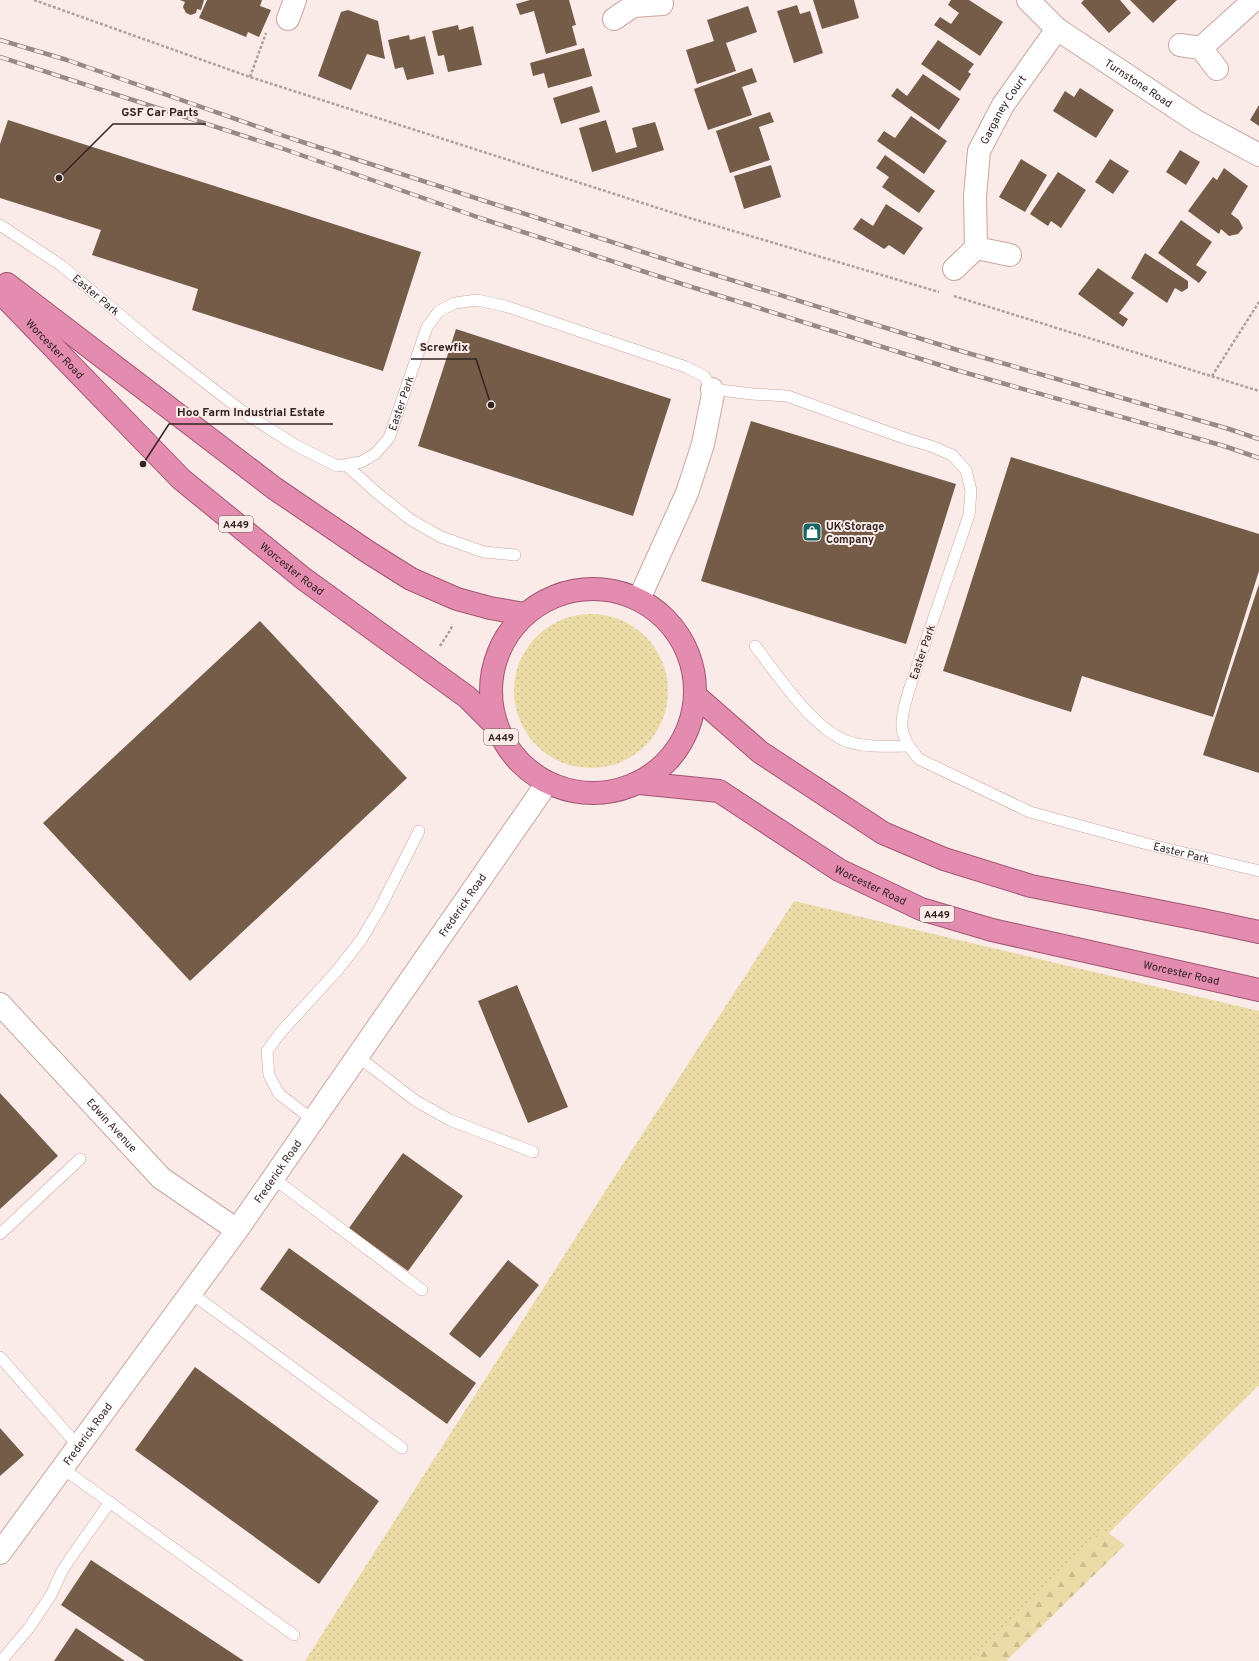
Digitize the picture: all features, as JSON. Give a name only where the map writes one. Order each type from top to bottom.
[{"type":"highway","name":"Worcester Road","points":[[0,278],[274,488],[368,552],[412,579],[457,599],[490,608],[524,614]]},
{"type":"highway","name":"Worcester Road","points":[[0,292],[180,479],[304,579],[467,697],[497,727]]},
{"type":"highway","name":"Worcester Road","points":[[601,589],[620,592],[639,599],[656,609],[670,623],[685,645],[694,669],[696,696],[691,723],[679,747],[661,767],[639,783],[615,791],[590,794],[567,790],[547,783],[531,773],[516,760],[505,744],[497,727],[490,699],[492,671],[502,644],[511,626],[524,614],[537,605],[568,591],[601,589]]},
{"type":"highway","points":[[696,696],[760,752],[883,833],[944,859],[1031,886],[1259,932]]},
{"type":"highway","name":"Worcester Road","points":[[639,783],[719,791],[839,870],[920,909],[992,930],[1259,990]]},
{"type":"street","name":"Turnstone Road","points":[[1028,0],[1057,29],[1196,121],[1259,154]]},
{"type":"street","points":[[1201,48],[1254,0]]},
{"type":"street","points":[[614,19],[632,3],[662,4]]},
{"type":"street","name":"Garganey Court","points":[[976,248],[975,196],[979,151],[1003,105],[1057,29]]},
{"type":"street","points":[[1180,45],[1201,48],[1217,69]]},
{"type":"street","points":[[954,268],[976,248],[1010,254]]},
{"type":"street","points":[[639,599],[687,493],[703,444],[712,400],[712,389]]},
{"type":"street","name":"Frederick Road","points":[[0,1553],[237,1230],[547,783]]},
{"type":"street","name":"Edwin Avenue","points":[[0,1004],[162,1178],[237,1230]]},
{"type":"lane","name":"Easter Park","points":[[0,225],[62,266],[150,340],[246,414],[317,457],[337,466],[361,462],[375,454],[389,438],[427,328],[439,311],[455,303],[477,300],[505,306],[686,367],[704,376],[712,389],[752,394],[787,396],[907,439],[931,446],[952,455],[966,470],[971,491],[969,515],[902,714],[902,732],[908,746],[920,759],[1030,812],[1147,844],[1245,866],[1259,871]]},
{"type":"lane","points":[[346,465],[377,493],[411,520],[441,537],[484,552],[515,555]]},
{"type":"lane","points":[[756,646],[800,704],[830,732],[846,741],[864,745],[908,746]]},
{"type":"lane","points":[[313,1120],[279,1094],[269,1075],[267,1051],[280,1032],[336,972],[361,940],[380,908],[419,831]]},
{"type":"lane","points":[[357,1056],[416,1101],[443,1117],[533,1152]]},
{"type":"lane","points":[[0,1234],[80,1160]]},
{"type":"lane","points":[[273,1178],[422,1290]]},
{"type":"lane","points":[[191,1293],[402,1448]]},
{"type":"lane","points":[[0,1357],[78,1446]]},
{"type":"lane","points":[[62,1468],[294,1635]]},
{"type":"lane","points":[[2,1661],[29,1628],[51,1595],[62,1571],[74,1552],[110,1502]]},
{"type":"path","points":[[34,0],[250,77],[683,216],[945,294]]},
{"type":"path","points":[[250,77],[272,17],[291,9]]},
{"type":"path","points":[[953,296],[1259,391]]},
{"type":"path","points":[[1212,376],[1259,302]]},
{"type":"path","points":[[427,668],[451,629],[457,599]]},
{"type":"green space","points":[[591,614],[606,616],[627,623],[634,627],[650,642],[655,648],[662,662],[668,691],[666,706],[659,727],[655,734],[640,750],[634,755],[620,762],[591,768],[576,766],[555,759],[548,755],[532,740],[527,734],[520,720],[514,691],[516,676],[523,655],[527,648],[542,632],[548,627],[562,620]]},
{"type":"green space","points":[[794,901],[1259,1011],[1259,1385],[979,1661],[305,1661],[606,1190]]},
{"type":"green space","points":[[1103,1529],[1125,1545],[1006,1661],[971,1661]]},
{"type":"building","points":[[180,0],[204,0],[201,10],[197,9],[196,13],[191,15],[186,13],[183,7],[185,2]]},
{"type":"building","points":[[207,0],[262,0],[260,6],[271,10],[259,37],[248,32],[246,37],[199,18]]},
{"type":"building","points":[[530,0],[569,0],[576,25],[572,26],[577,45],[546,54],[534,11],[520,15],[516,4]]},
{"type":"building","points":[[813,0],[854,0],[859,18],[822,29]]},
{"type":"building","points":[[951,0],[969,0],[1003,22],[980,56],[934,25],[940,17],[951,24],[959,13],[948,5]]},
{"type":"building","points":[[1084,0],[1120,0],[1131,13],[1109,33],[1081,3]]},
{"type":"building","points":[[1130,0],[1177,0],[1153,23]]},
{"type":"building","points":[[797,5],[800,14],[810,11],[823,53],[794,63],[777,11]]},
{"type":"building","points":[[748,6],[757,32],[726,43],[736,71],[697,84],[686,50],[714,41],[707,20]]},
{"type":"building","points":[[348,10],[378,21],[385,59],[367,54],[351,90],[318,76],[341,12]]},
{"type":"building","points":[[458,25],[459,30],[473,26],[482,65],[448,72],[444,55],[438,56],[432,31]]},
{"type":"building","points":[[409,35],[410,40],[425,36],[434,74],[407,80],[403,67],[395,69],[388,40]]},
{"type":"building","points":[[938,40],[974,64],[968,72],[971,74],[960,91],[921,64]]},
{"type":"building","points":[[584,48],[592,76],[548,88],[544,73],[533,76],[530,63]]},
{"type":"building","points":[[752,68],[757,82],[742,87],[752,115],[708,130],[694,89]]},
{"type":"building","points":[[923,74],[960,99],[939,130],[891,96],[897,88],[907,96]]},
{"type":"building","points":[[592,86],[600,112],[561,124],[553,98]]},
{"type":"building","points":[[1080,88],[1114,110],[1096,138],[1053,111],[1065,91],[1074,97]]},
{"type":"building","points":[[1259,105],[1259,126],[1250,120]]},
{"type":"building","points":[[770,112],[774,122],[759,127],[770,160],[730,173],[716,131]]},
{"type":"building","points":[[911,116],[947,141],[924,174],[877,141],[884,131],[895,138]]},
{"type":"building","points":[[8,120],[421,252],[383,371],[192,310],[198,289],[92,255],[101,230],[0,198],[0,144]]},
{"type":"building","points":[[606,120],[616,153],[637,147],[632,128],[655,122],[664,150],[592,172],[579,128]]},
{"type":"building","points":[[1180,150],[1200,162],[1186,185],[1166,172]]},
{"type":"building","points":[[885,155],[935,191],[919,213],[882,187],[889,177],[876,168]]},
{"type":"building","points":[[1021,159],[1047,175],[1025,212],[999,197]]},
{"type":"building","points":[[1110,159],[1129,171],[1113,194],[1095,182]]},
{"type":"building","points":[[771,165],[781,197],[744,209],[734,176]]},
{"type":"building","points":[[1224,168],[1248,186],[1231,214],[1239,220],[1243,228],[1238,234],[1229,236],[1221,229],[1219,234],[1188,211],[1213,177],[1217,180]]},
{"type":"building","points":[[1058,172],[1086,190],[1061,228],[1051,221],[1048,226],[1030,214]]},
{"type":"building","points":[[886,204],[923,228],[904,255],[889,245],[884,249],[853,229],[861,218],[873,226]]},
{"type":"building","points":[[1181,220],[1212,242],[1196,265],[1207,272],[1199,283],[1158,253]]},
{"type":"building","points":[[1145,253],[1188,281],[1188,288],[1182,292],[1175,288],[1167,303],[1131,278]]},
{"type":"building","points":[[1098,268],[1134,293],[1119,313],[1128,319],[1123,327],[1078,294]]},
{"type":"building","points":[[456,329],[671,399],[633,516],[418,446]]},
{"type":"building","points":[[751,421],[956,484],[906,644],[701,581]]},
{"type":"building","points":[[1011,457],[1259,534],[1259,571],[1213,717],[1082,676],[1071,712],[943,671]]},
{"type":"building","points":[[1259,584],[1259,773],[1203,755]]},
{"type":"building","points":[[260,621],[407,778],[190,981],[43,823]]},
{"type":"building","points":[[517,985],[568,1107],[528,1123],[478,1001]]},
{"type":"building","points":[[0,1093],[58,1156],[0,1209]]},
{"type":"building","points":[[403,1153],[463,1196],[408,1271],[349,1228]]},
{"type":"building","points":[[289,1248],[476,1383],[447,1424],[260,1289]]},
{"type":"building","points":[[508,1260],[539,1285],[480,1358],[449,1334]]},
{"type":"building","points":[[195,1367],[379,1501],[319,1584],[135,1450]]},
{"type":"building","points":[[0,1428],[24,1455],[0,1476]]},
{"type":"building","points":[[91,1560],[244,1661],[145,1661],[61,1605]]},
{"type":"building","points":[[76,1628],[125,1661],[54,1661]]},
{"type":"railway","points":[[0,40],[67,60],[290,138],[680,264],[954,349],[1259,439]]},
{"type":"railway","points":[[0,57],[281,148],[480,218],[679,283],[956,370],[1224,446],[1259,458]]},
{"type":"place","name":"GSF Car Parts","points":[[59,178]]},
{"type":"place","name":"Screwfix","points":[[491,405]]},
{"type":"place","name":"Hoo Farm Industrial Estate","points":[[143,464]]},
{"type":"place","name":"UK Storage Company","points":[[812,532]]}]
